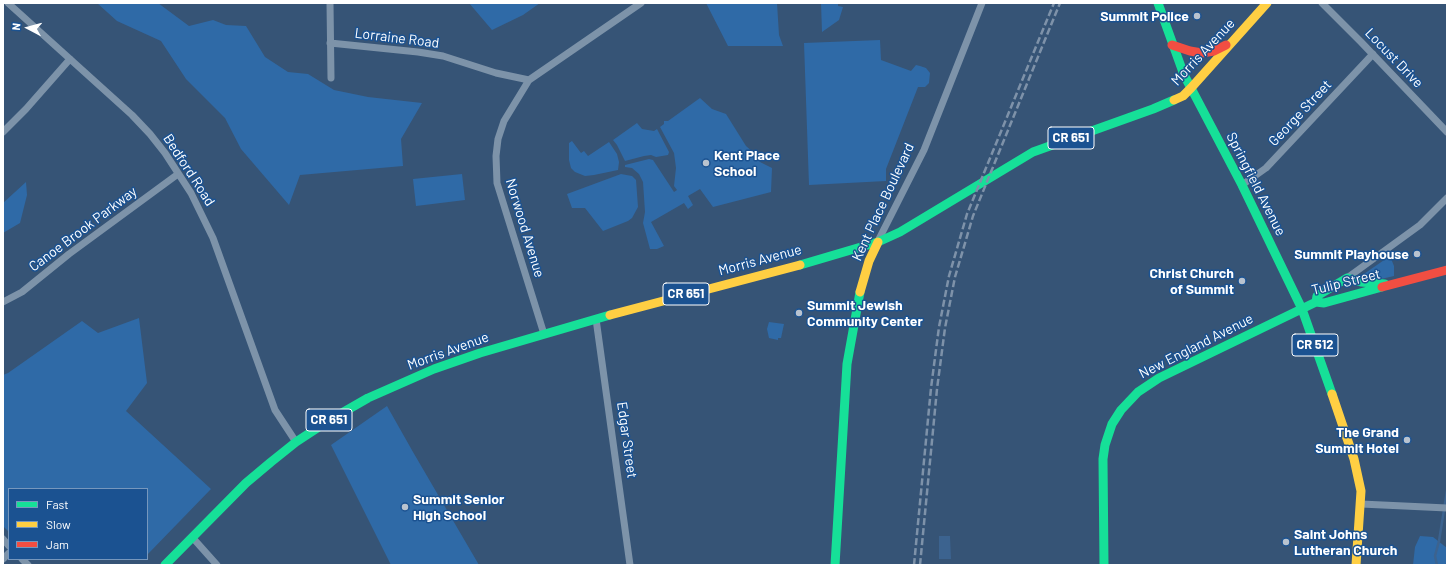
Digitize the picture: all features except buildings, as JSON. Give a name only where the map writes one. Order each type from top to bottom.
[{"type":"main road","name":"Springfield Avenue","points":[[1158,3],[1184,75],[1242,184],[1302,309],[1354,458],[1361,491],[1356,565]]},
{"type":"main road","name":"Morris Avenue","points":[[165,565],[246,483],[296,442],[328,421],[368,398],[434,369],[480,353],[596,319],[828,257],[878,242],[900,232],[1033,152],[1171,102],[1183,96],[1267,3]]},
{"type":"main road","points":[[1172,45],[1190,51],[1208,53],[1232,42]]},
{"type":"main road","name":"Kent Place Boulevard","points":[[835,565],[844,402],[848,364],[858,298],[869,261],[878,242]]},
{"type":"main road","name":"Tulip Street","points":[[1302,309],[1316,302],[1324,303],[1447,270]]},
{"type":"main road","points":[[1316,302],[1317,296],[1347,278]]},
{"type":"main road","name":"Tulip Street","points":[[1347,278],[1370,283],[1397,284]]},
{"type":"main road","name":"New England Avenue","points":[[1104,565],[1103,459],[1107,436],[1121,410],[1130,399],[1148,384],[1302,309]]},
{"type":"street","name":"Bedford Road","points":[[8,3],[132,115],[154,139],[191,193],[213,238],[275,410],[296,442]]},
{"type":"street","points":[[330,3],[331,78]]},
{"type":"street","name":"Norwood Avenue","points":[[544,334],[500,196],[496,172],[498,139],[504,121],[529,80],[633,5],[642,3]]},
{"type":"street","name":"Kent Place Boulevard","points":[[878,242],[924,150],[982,3]]},
{"type":"street","name":"Locust Drive","points":[[1322,3],[1447,132]]},
{"type":"street","name":"Lorraine Road","points":[[330,44],[418,52],[443,56],[496,73],[529,80]]},
{"type":"street","name":"George Street","points":[[1242,184],[1266,168],[1373,54]]},
{"type":"street","points":[[3,132],[26,109],[70,59]]},
{"type":"street","name":"Canoe Brook Parkway","points":[[3,302],[22,292],[69,254],[178,174]]},
{"type":"street","points":[[1347,278],[1420,225],[1447,198]]},
{"type":"street","name":"Edgar Street","points":[[596,319],[630,565]]},
{"type":"street","points":[[1361,504],[1447,508]]},
{"type":"street","points":[[192,537],[217,565]]},
{"type":"shaded area","points":[[97,3],[158,3],[189,26],[213,20],[226,25],[246,26],[265,57],[288,72],[308,74],[334,90],[368,97],[422,103],[401,139],[403,166],[300,175],[289,205],[241,149],[225,118],[186,79],[161,41],[117,21]]},
{"type":"shaded area","points":[[469,3],[540,3],[523,15],[492,30]]},
{"type":"shaded area","points":[[706,3],[777,3],[779,35],[783,46],[728,46]]},
{"type":"shaded area","points":[[821,3],[838,3],[838,6],[843,7],[839,20],[822,32]]},
{"type":"shaded area","points":[[880,40],[881,60],[911,71],[916,65],[920,66],[926,68],[930,73],[929,83],[925,87],[918,87],[886,169],[886,181],[809,185],[804,43]]},
{"type":"shaded area","points":[[700,98],[712,109],[726,114],[746,146],[756,155],[760,162],[772,168],[771,192],[713,207],[700,189],[688,196],[693,205],[688,209],[684,203],[651,222],[664,246],[657,249],[650,249],[643,223],[645,212],[643,182],[639,174],[632,168],[625,167],[625,165],[649,159],[653,160],[674,192],[677,190],[674,186],[676,168],[674,153],[660,127],[664,124],[664,121],[668,121]]},
{"type":"shaded area","points":[[637,123],[642,129],[654,131],[657,129],[669,152],[668,155],[656,157],[651,155],[625,161],[613,140]]},
{"type":"shaded area","points":[[572,141],[581,153],[584,151],[588,156],[609,142],[617,154],[619,162],[618,170],[585,176],[575,172],[571,168],[569,160],[569,143]]},
{"type":"shaded area","points":[[462,174],[465,200],[416,206],[413,179]]},
{"type":"shaded area","points":[[621,174],[632,176],[636,180],[638,207],[632,218],[628,221],[603,231],[585,208],[572,208],[567,194]]},
{"type":"shaded area","points":[[26,182],[27,195],[20,223],[3,233],[3,203]]},
{"type":"shaded area","points":[[1390,256],[1394,266],[1394,276],[1381,279],[1358,278]]},
{"type":"shaded area","points":[[139,318],[147,383],[126,411],[211,489],[148,554],[148,488],[8,488],[8,531],[3,526],[3,375],[82,321],[98,333]]},
{"type":"shaded area","points":[[769,322],[784,324],[781,338],[778,338],[778,340],[769,338],[767,329]]},
{"type":"shaded area","name":"Summit Senior High School","points":[[387,406],[479,565],[391,565],[331,445]]},
{"type":"shaded area","points":[[939,536],[950,536],[951,559],[939,559]]},
{"type":"shaded area","points":[[1420,536],[1433,537],[1447,548],[1447,565],[1413,565],[1415,547]]},
{"type":"waterway","points":[[1437,565],[1435,556],[1439,541],[1447,491]]},
{"type":"railway","points":[[914,565],[931,388],[939,327],[949,276],[967,214],[1054,3]]},
{"type":"railway","points":[[920,565],[937,389],[945,328],[955,277],[973,216],[1060,3]]},
{"type":"traffic: fast","points":[[1158,3],[1184,75],[1191,88]]},
{"type":"traffic: fast","points":[[1191,88],[1242,185],[1302,309],[1332,394]]},
{"type":"traffic: fast","points":[[800,265],[878,242],[900,232],[1033,152],[1174,100]]},
{"type":"traffic: fast","points":[[1316,302],[1317,296],[1347,278],[1361,282],[1385,284]]},
{"type":"traffic: fast","points":[[1104,565],[1103,459],[1105,445],[1112,424],[1121,410],[1138,392],[1159,378],[1316,302],[1324,303],[1382,287]]},
{"type":"traffic: fast","points":[[835,565],[847,364],[860,292]]},
{"type":"traffic: fast","points":[[165,565],[246,483],[271,462],[296,442],[328,421],[368,398],[434,369],[480,353],[610,315]]},
{"type":"traffic: slow","points":[[1174,100],[1183,96],[1191,88],[1267,3]]},
{"type":"traffic: slow","points":[[860,292],[869,261],[878,242]]},
{"type":"traffic: slow","points":[[610,315],[800,265]]},
{"type":"traffic: slow","points":[[1332,394],[1354,459],[1361,491],[1356,565]]},
{"type":"traffic: jam","points":[[1172,45],[1202,53],[1214,51],[1226,45]]},
{"type":"traffic: jam","points":[[1382,287],[1447,270]]},
{"type":"place","name":"Summit Police","points":[[1197,16]]},
{"type":"place","name":"Kent Place School","points":[[706,163]]},
{"type":"place","name":"Summit Playhouse","points":[[1417,254]]},
{"type":"place","name":"Christ Church of Summit","points":[[1242,281]]},
{"type":"place","name":"Summit Jewish Community Center","points":[[799,313]]},
{"type":"place","name":"The Grand Summit Hotel","points":[[1407,440]]},
{"type":"place","name":"Summit Senior High School","points":[[405,507]]},
{"type":"place","name":"Saint Johns Lutheran Church","points":[[1286,542]]}]
